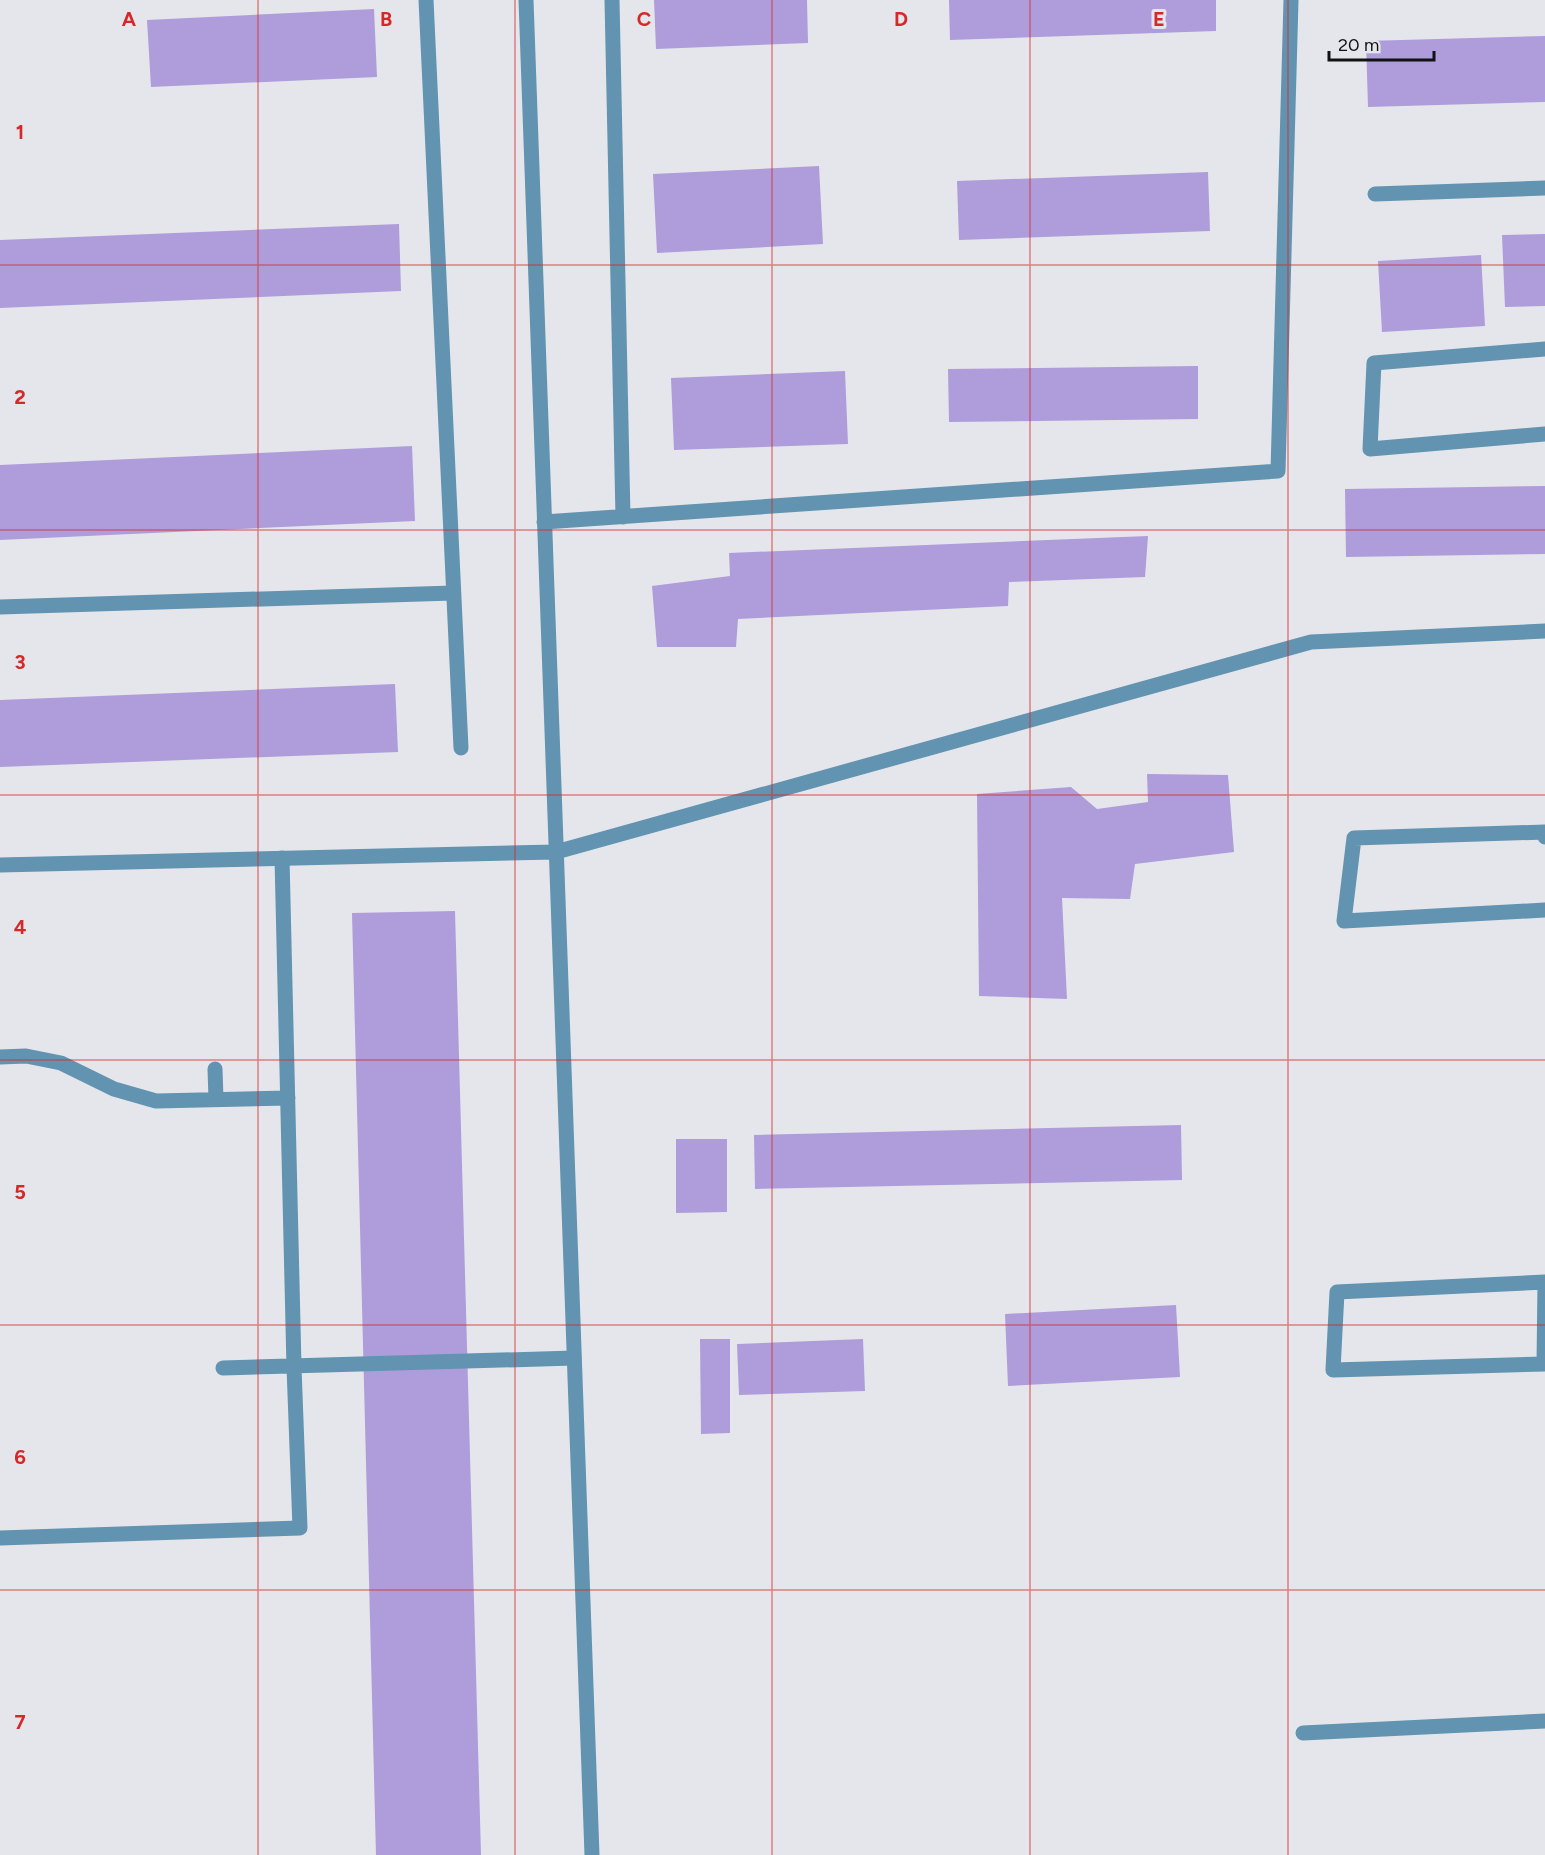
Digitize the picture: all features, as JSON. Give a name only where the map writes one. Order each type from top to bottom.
[{"type":"street","points":[[426,0],[461,748]]},
{"type":"street","points":[[526,0],[592,1855]]},
{"type":"street","points":[[612,0],[622,517]]},
{"type":"street","points":[[544,522],[1278,471],[1291,0]]},
{"type":"street","points":[[1375,194],[1545,188]]},
{"type":"street","points":[[1545,349],[1374,363],[1370,449],[1545,434]]},
{"type":"street","points":[[0,607],[453,593]]},
{"type":"street","points":[[0,865],[556,852],[1311,642],[1545,631]]},
{"type":"street","points":[[1545,837],[1545,832],[1354,838],[1344,921],[1545,910]]},
{"type":"street","points":[[0,1538],[300,1528],[282,858]]},
{"type":"street","points":[[0,1057],[26,1056],[62,1063],[114,1089],[156,1101],[288,1098]]},
{"type":"street","points":[[215,1069],[216,1099]]},
{"type":"street","points":[[1545,1282],[1545,1364],[1333,1370],[1337,1292],[1545,1282]]},
{"type":"street","points":[[223,1368],[574,1358]]},
{"type":"street","points":[[1304,1733],[1545,1721]]},
{"type":"building","points":[[654,0],[807,0],[808,43],[656,49]]},
{"type":"building","points":[[949,0],[1216,0],[1216,31],[950,40]]},
{"type":"building","points":[[374,9],[377,77],[151,87],[147,20]]},
{"type":"building","points":[[1545,36],[1545,102],[1368,107],[1366,41]]},
{"type":"building","points":[[819,166],[823,244],[657,253],[653,174]]},
{"type":"building","points":[[1208,172],[1210,231],[959,240],[957,181]]},
{"type":"building","points":[[399,224],[401,291],[0,308],[0,240]]},
{"type":"building","points":[[1545,234],[1545,306],[1505,307],[1502,235]]},
{"type":"building","points":[[1481,255],[1485,326],[1382,332],[1378,261]]},
{"type":"building","points":[[1198,366],[1198,419],[949,422],[948,369]]},
{"type":"building","points":[[845,371],[848,444],[674,450],[671,378]]},
{"type":"building","points":[[412,446],[415,521],[0,540],[0,465]]},
{"type":"building","points":[[1545,486],[1545,554],[1346,557],[1345,489]]},
{"type":"building","points":[[1148,536],[1145,577],[1009,582],[1008,606],[738,619],[736,647],[657,647],[652,586],[730,576],[729,553]]},
{"type":"building","points":[[395,684],[398,752],[0,767],[0,700]]},
{"type":"building","points":[[1147,774],[1228,775],[1234,852],[1135,864],[1130,899],[1062,898],[1067,999],[979,996],[977,794],[1071,787],[1097,809],[1148,802]]},
{"type":"building","points":[[455,911],[481,1855],[376,1855],[352,913]]},
{"type":"building","points":[[1181,1125],[1182,1180],[755,1189],[754,1135]]},
{"type":"building","points":[[676,1139],[727,1139],[727,1212],[676,1213]]},
{"type":"building","points":[[1176,1305],[1180,1377],[1008,1386],[1005,1314]]},
{"type":"building","points":[[700,1339],[730,1339],[730,1433],[701,1434]]},
{"type":"building","points":[[863,1339],[865,1391],[739,1395],[737,1344]]}]
